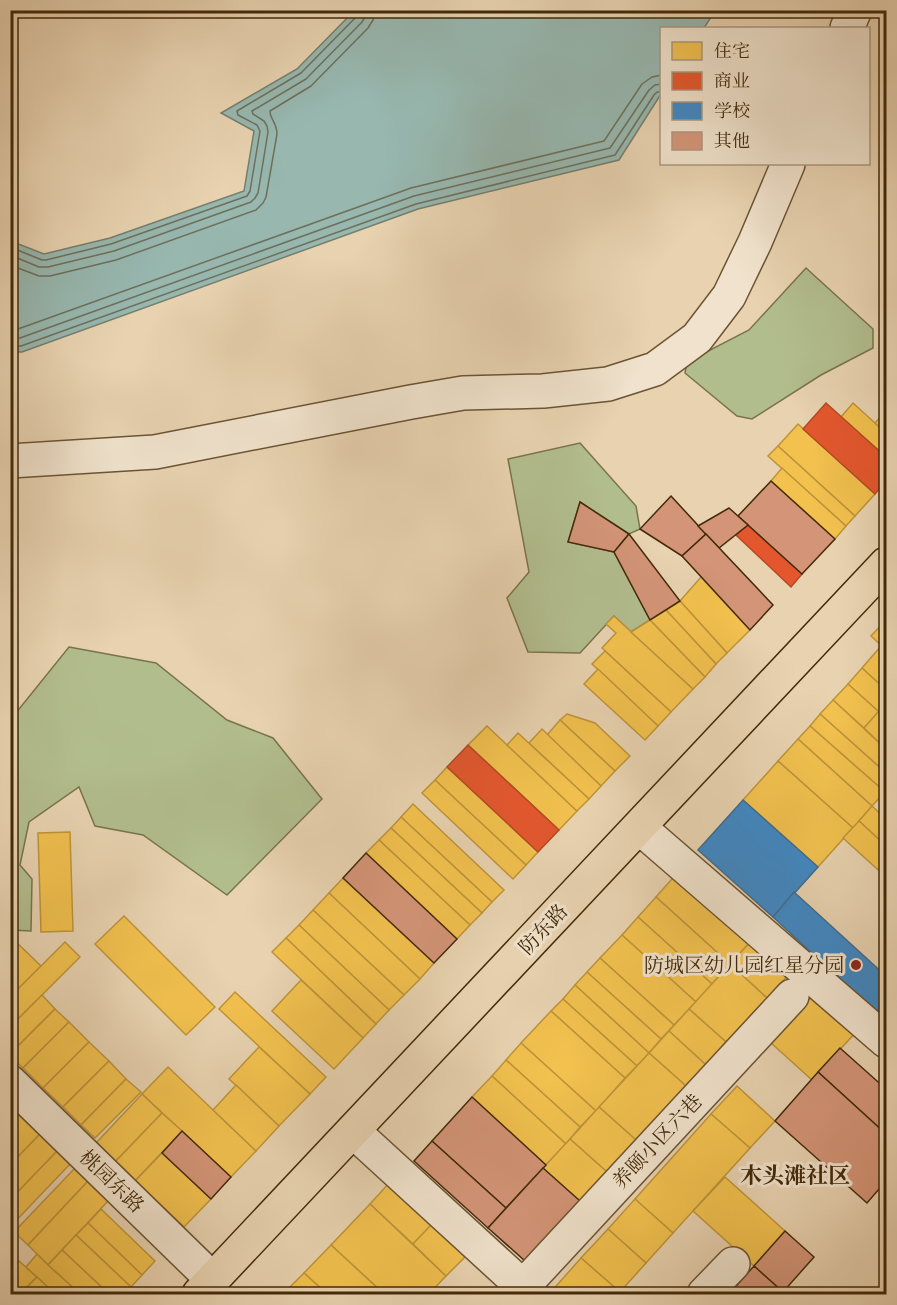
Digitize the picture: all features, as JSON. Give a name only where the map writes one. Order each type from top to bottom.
[{"type":"main road","name":"防东路","points":[[206,1287],[886,564]]},
{"type":"street","points":[[847,27],[855,10]]},
{"type":"street","points":[[10,461],[155,452],[462,393],[543,391],[608,384],[656,369],[697,338],[729,296],[788,165]]},
{"type":"street","points":[[639,827],[886,1041]]},
{"type":"street","name":"养颐小区六巷","points":[[353,1131],[523,1292],[792,996]]},
{"type":"street","name":"桃园东路","points":[[10,1082],[206,1287]]},
{"type":"street","points":[[704,1294],[733,1264]]},
{"type":"green space","points":[[806,268],[873,329],[873,348],[821,375],[752,419],[737,416],[685,373],[687,362],[749,330]]},
{"type":"green space","points":[[580,443],[636,506],[640,529],[629,534],[580,502],[568,542],[614,552],[650,620],[631,632],[614,616],[580,653],[528,652],[507,598],[529,572],[508,459]]},
{"type":"green space","points":[[69,647],[156,663],[227,720],[273,738],[322,799],[227,895],[143,835],[95,826],[79,787],[29,822],[20,865],[32,879],[31,931],[11,930],[11,719]]},
{"type":"water","points":[[354,11],[715,11],[705,27],[660,27],[660,96],[619,160],[418,209],[22,352],[11,352],[11,241],[44,254],[110,238],[244,191],[254,131],[221,113],[297,69]]},
{"type":"building: 住宅","points":[[853,403],[886,433],[886,457],[841,417]]},
{"type":"building: 住宅","points":[[886,411],[886,433],[875,423]]},
{"type":"building: 住宅","points":[[798,424],[875,494],[855,516],[778,446]]},
{"type":"building: 住宅","points":[[778,446],[855,516],[846,526],[768,456]]},
{"type":"building: 住宅","points":[[782,468],[846,526],[835,539],[771,481]]},
{"type":"building: 住宅","points":[[701,577],[750,630],[727,653],[680,601]]},
{"type":"building: 住宅","points":[[680,601],[727,653],[716,664],[666,610]]},
{"type":"building: 住宅","points":[[666,610],[716,664],[705,677],[650,620]]},
{"type":"building: 住宅","points":[[614,616],[693,689],[671,712],[602,648],[616,633],[606,624]]},
{"type":"building: 住宅","points":[[650,620],[705,677],[693,689],[631,632]]},
{"type":"building: 住宅","points":[[885,621],[886,623],[886,650],[871,636]]},
{"type":"building: 住宅","points":[[881,646],[886,650],[886,690],[862,668]]},
{"type":"building: 住宅","points":[[605,651],[671,712],[658,726],[592,664]]},
{"type":"building: 住宅","points":[[862,668],[886,690],[886,703],[879,712],[848,684]]},
{"type":"building: 住宅","points":[[598,669],[658,726],[645,740],[584,684]]},
{"type":"building: 住宅","points":[[848,684],[879,712],[864,728],[833,700]]},
{"type":"building: 住宅","points":[[833,700],[886,749],[886,773],[820,714]]},
{"type":"building: 住宅","points":[[886,703],[886,749],[864,728]]},
{"type":"building: 住宅","points":[[567,714],[595,723],[630,756],[615,771],[560,720]]},
{"type":"building: 住宅","points":[[820,714],[886,773],[885,792],[810,726]]},
{"type":"building: 住宅","points":[[560,720],[615,771],[601,786],[547,735]]},
{"type":"building: 住宅","points":[[487,726],[577,811],[559,830],[468,745]]},
{"type":"building: 住宅","points":[[810,726],[885,792],[872,806],[798,739]]},
{"type":"building: 住宅","points":[[542,729],[601,786],[589,799],[529,743]]},
{"type":"building: 住宅","points":[[518,733],[589,799],[577,811],[507,745]]},
{"type":"building: 住宅","points":[[798,739],[872,806],[853,828],[778,761]]},
{"type":"building: 住宅","points":[[778,761],[853,828],[818,867],[743,800]]},
{"type":"building: 住宅","points":[[447,767],[538,852],[526,865],[435,780]]},
{"type":"building: 住宅","points":[[435,780],[526,865],[513,879],[422,793]]},
{"type":"building: 住宅","points":[[413,804],[504,890],[492,902],[401,817]]},
{"type":"building: 住宅","points":[[872,806],[886,819],[886,846],[859,821]]},
{"type":"building: 住宅","points":[[401,817],[492,902],[482,913],[391,828]]},
{"type":"building: 住宅","points":[[859,821],[886,846],[886,877],[843,838]]},
{"type":"building: 住宅","points":[[391,828],[482,913],[470,925],[379,840]]},
{"type":"building: 住宅","points":[[70,832],[73,931],[41,932],[38,833]]},
{"type":"building: 住宅","points":[[379,840],[470,925],[457,939],[366,853]]},
{"type":"building: 住宅","points":[[679,871],[753,939],[730,964],[656,897]]},
{"type":"building: 住宅","points":[[343,878],[434,963],[420,979],[329,893]]},
{"type":"building: 住宅","points":[[329,893],[420,979],[404,995],[313,910]]},
{"type":"building: 住宅","points":[[656,897],[730,964],[712,984],[638,917]]},
{"type":"building: 住宅","points":[[313,910],[404,995],[389,1010],[299,925]]},
{"type":"building: 住宅","points":[[124,916],[215,1007],[186,1035],[95,944]]},
{"type":"building: 住宅","points":[[638,917],[712,984],[696,1002],[622,935]]},
{"type":"building: 住宅","points":[[299,925],[389,1010],[376,1024],[286,938]]},
{"type":"building: 住宅","points":[[622,935],[696,1002],[674,1025],[600,958]]},
{"type":"building: 住宅","points":[[286,938],[376,1024],[363,1038],[272,952]]},
{"type":"building: 住宅","points":[[13,939],[41,966],[10,997],[10,941]]},
{"type":"building: 住宅","points":[[753,939],[790,973],[767,998],[730,964]]},
{"type":"building: 住宅","points":[[65,942],[80,957],[10,1027],[10,997]]},
{"type":"building: 住宅","points":[[600,958],[674,1025],[661,1039],[587,972]]},
{"type":"building: 住宅","points":[[730,964],[767,998],[726,1042],[689,1009]]},
{"type":"building: 住宅","points":[[587,972],[661,1039],[649,1053],[575,985]]},
{"type":"building: 住宅","points":[[301,980],[363,1038],[334,1069],[272,1011]]},
{"type":"building: 住宅","points":[[575,985],[649,1053],[637,1066],[563,999]]},
{"type":"building: 住宅","points":[[235,992],[326,1077],[310,1094],[219,1009]]},
{"type":"building: 住宅","points":[[815,993],[857,1031],[812,1080],[770,1042]]},
{"type":"building: 住宅","points":[[42,995],[55,1009],[10,1054],[10,1027]]},
{"type":"building: 住宅","points":[[563,999],[637,1066],[625,1078],[551,1011]]},
{"type":"building: 住宅","points":[[55,1009],[69,1022],[23,1068],[10,1054]]},
{"type":"building: 住宅","points":[[689,1009],[726,1042],[706,1065],[669,1031]]},
{"type":"building: 住宅","points":[[551,1011],[625,1078],[596,1111],[521,1043]]},
{"type":"building: 住宅","points":[[69,1022],[89,1042],[43,1088],[23,1068]]},
{"type":"building: 住宅","points":[[669,1031],[706,1065],[686,1086],[649,1053]]},
{"type":"building: 住宅","points":[[89,1042],[109,1061],[63,1107],[43,1088]]},
{"type":"building: 住宅","points":[[521,1043],[596,1111],[580,1127],[506,1060]]},
{"type":"building: 住宅","points":[[259,1047],[310,1094],[279,1126],[229,1079]]},
{"type":"building: 住宅","points":[[649,1053],[686,1086],[636,1140],[599,1107]]},
{"type":"building: 住宅","points":[[506,1060],[580,1127],[566,1144],[492,1076]]},
{"type":"building: 住宅","points":[[109,1061],[126,1079],[81,1125],[63,1107]]},
{"type":"building: 住宅","points":[[168,1067],[256,1151],[231,1177],[142,1094]]},
{"type":"building: 住宅","points":[[492,1076],[566,1144],[546,1165],[472,1097]]},
{"type":"building: 住宅","points":[[126,1079],[141,1092],[95,1138],[81,1125]]},
{"type":"building: 住宅","points":[[236,1085],[279,1126],[256,1151],[213,1110]]},
{"type":"building: 住宅","points":[[737,1086],[775,1121],[750,1148],[711,1114]]},
{"type":"building: 住宅","points":[[142,1094],[162,1113],[115,1162],[96,1143]]},
{"type":"building: 住宅","points":[[599,1107],[636,1140],[607,1172],[570,1139]]},
{"type":"building: 住宅","points":[[17,1112],[40,1134],[10,1165],[10,1119]]},
{"type":"building: 住宅","points":[[162,1113],[182,1131],[135,1181],[115,1162]]},
{"type":"building: 住宅","points":[[711,1114],[750,1148],[673,1233],[635,1199]]},
{"type":"building: 住宅","points":[[40,1134],[58,1150],[10,1200],[10,1165]]},
{"type":"building: 住宅","points":[[570,1139],[607,1172],[580,1201],[543,1168]]},
{"type":"building: 住宅","points":[[58,1150],[71,1163],[10,1227],[10,1200]]},
{"type":"building: 住宅","points":[[162,1153],[211,1199],[184,1227],[135,1181]]},
{"type":"building: 住宅","points":[[76,1167],[89,1180],[28,1245],[14,1232]]},
{"type":"building: 住宅","points":[[725,1177],[785,1231],[754,1266],[693,1211]]},
{"type":"building: 住宅","points":[[89,1180],[110,1199],[48,1265],[28,1245]]},
{"type":"building: 住宅","points":[[390,1182],[433,1223],[413,1244],[370,1204]]},
{"type":"building: 住宅","points":[[635,1199],[673,1233],[646,1263],[608,1229]]},
{"type":"building: 住宅","points":[[370,1204],[446,1276],[429,1294],[384,1294],[331,1245]]},
{"type":"building: 住宅","points":[[101,1209],[155,1261],[142,1275],[88,1223]]},
{"type":"building: 住宅","points":[[88,1223],[142,1275],[131,1287],[76,1235]]},
{"type":"building: 住宅","points":[[433,1223],[467,1255],[446,1276],[413,1244]]},
{"type":"building: 住宅","points":[[608,1229],[646,1263],[620,1292],[581,1258]]},
{"type":"building: 住宅","points":[[76,1235],[131,1287],[123,1294],[109,1294],[62,1250]]},
{"type":"building: 住宅","points":[[331,1245],[384,1294],[327,1294],[304,1273]]},
{"type":"building: 住宅","points":[[62,1250],[109,1294],[80,1294],[48,1265]]},
{"type":"building: 住宅","points":[[10,1253],[37,1277],[20,1294],[10,1294]]},
{"type":"building: 住宅","points":[[37,1254],[80,1294],[55,1294],[26,1267]]},
{"type":"building: 住宅","points":[[581,1258],[620,1292],[618,1294],[551,1294]]},
{"type":"building: 住宅","points":[[304,1273],[327,1294],[295,1294],[289,1288]]},
{"type":"building: 住宅","points":[[37,1277],[55,1294],[20,1294]]},
{"type":"building: 商业","points":[[826,403],[886,457],[886,481],[875,494],[803,429]]},
{"type":"building: 商业","points":[[748,525],[802,574],[791,587],[736,535]]},
{"type":"building: 商业","points":[[468,745],[559,830],[538,852],[447,767]]},
{"type":"building: 学校","points":[[743,800],[818,867],[773,917],[698,850]]},
{"type":"building: 学校","points":[[794,892],[886,976],[886,1022],[773,917]]},
{"type":"building: 其他","points":[[771,481],[835,539],[802,574],[738,516]]},
{"type":"building: 其他","points":[[671,496],[706,534],[682,556],[640,529]]},
{"type":"building: 其他","points":[[580,502],[629,534],[614,552],[568,542]]},
{"type":"building: 其他","points":[[729,508],[748,525],[719,548],[698,526]]},
{"type":"building: 其他","points":[[629,534],[680,601],[650,620],[614,552]]},
{"type":"building: 其他","points":[[706,534],[773,605],[750,630],[682,556]]},
{"type":"building: 其他","points":[[366,853],[457,939],[434,963],[343,878]]},
{"type":"building: 其他","points":[[840,1048],[886,1089],[886,1134],[818,1072]]},
{"type":"building: 其他","points":[[818,1072],[886,1134],[886,1181],[867,1203],[775,1121]]},
{"type":"building: 其他","points":[[472,1097],[546,1165],[506,1208],[432,1141]]},
{"type":"building: 其他","points":[[182,1131],[231,1177],[211,1199],[162,1153]]},
{"type":"building: 其他","points":[[432,1141],[506,1208],[488,1228],[414,1161]]},
{"type":"building: 其他","points":[[543,1168],[580,1201],[525,1261],[488,1228]]},
{"type":"building: 其他","points":[[785,1231],[814,1257],[783,1292],[754,1266]]},
{"type":"building: 其他","points":[[754,1266],[783,1292],[786,1294],[730,1293]]},
{"type":"place","name":"防城区幼儿园红星分园","points":[[856,965]]},
{"type":"district","name":"木头滩社区","points":[[795,1175]]}]
